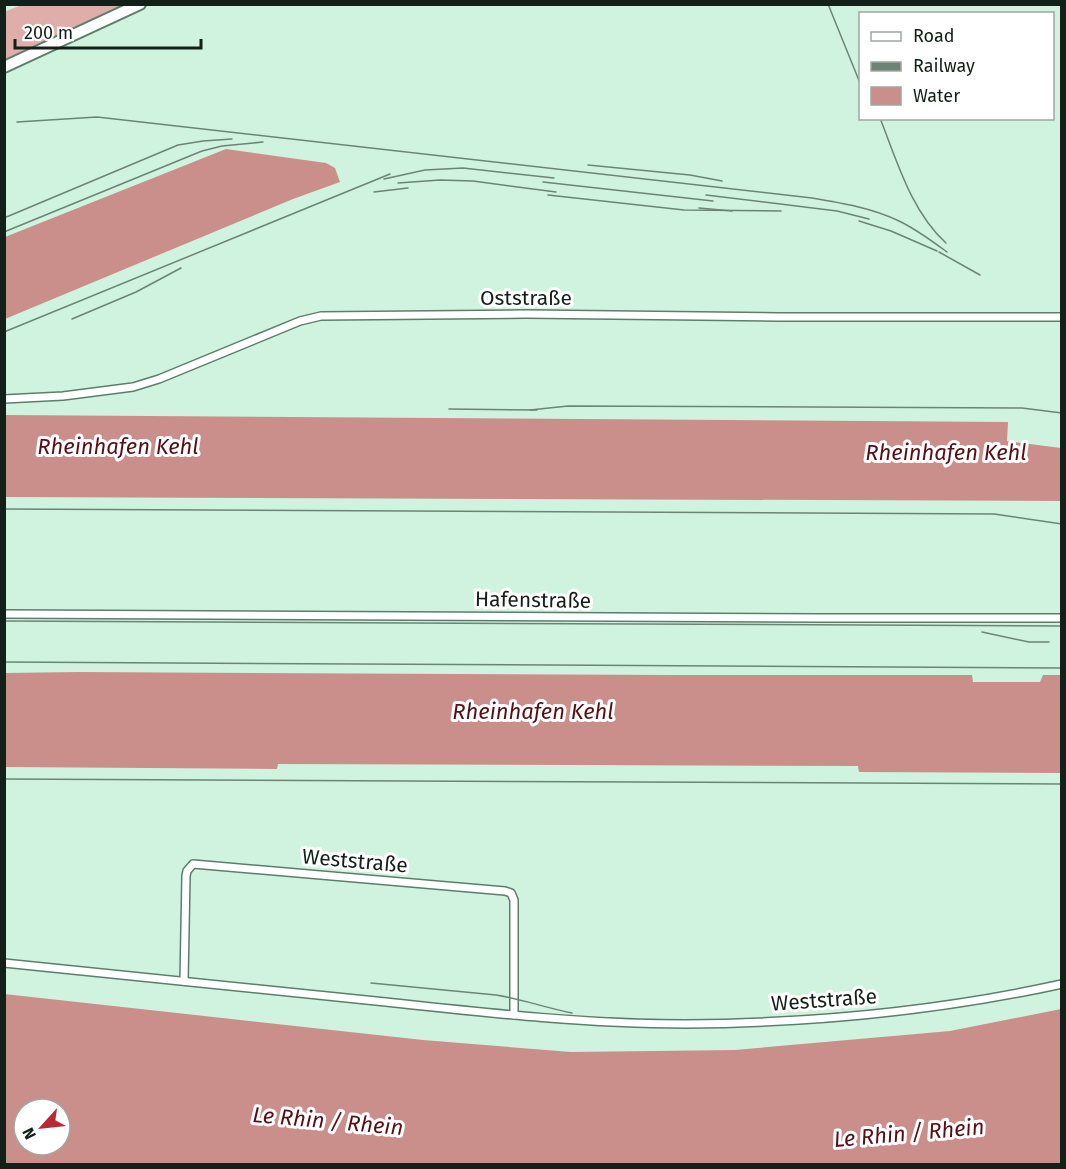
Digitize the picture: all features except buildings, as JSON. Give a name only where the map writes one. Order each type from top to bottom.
[{"type":"street","points":[[4,67],[140,4]]},
{"type":"street","name":"Oststraße","points":[[4,399],[63,396],[133,387],[159,379],[300,321],[321,316],[526,314],[1062,317]]},
{"type":"street","name":"Hafenstraße","points":[[4,614],[1062,618]]},
{"type":"street","name":"Weststraße","points":[[184,981],[186,871],[193,864],[505,891],[511,894],[514,900],[514,1016]]},
{"type":"street","name":"Weststraße","points":[[4,963],[514,1016],[673,1023],[787,1020],[935,1007],[1062,984]]},
{"type":"shaded area","points":[[24,4],[132,5],[5,64],[4,12]]},
{"type":"water","points":[[226,149],[326,163],[335,168],[340,182],[293,199],[5,319],[5,237]]},
{"type":"water","name":"Rheinhafen Kehl","points":[[5,415],[1008,422],[1007,441],[1061,448],[1061,501],[5,497]]},
{"type":"water","name":"Rheinhafen Kehl","points":[[5,673],[972,675],[973,682],[1040,682],[1043,675],[1061,675],[1061,773],[859,772],[858,766],[278,764],[277,769],[5,767]]},
{"type":"water","name":"Le Rhin / Rhein","points":[[4,994],[423,1040],[571,1052],[735,1050],[950,1031],[1061,1009],[1061,1164],[5,1164]]},
{"type":"railway","points":[[828,4],[859,81]]},
{"type":"railway","points":[[17,122],[97,117],[812,198],[857,206],[889,216],[924,235],[947,252]]},
{"type":"railway","points":[[881,120],[914,201],[923,216],[946,243]]},
{"type":"railway","points":[[4,218],[178,145],[232,139]]},
{"type":"railway","points":[[4,232],[202,151],[222,146],[263,142]]},
{"type":"railway","points":[[588,165],[690,175],[722,181]]},
{"type":"railway","points":[[384,179],[425,170],[463,168],[554,178]]},
{"type":"railway","points":[[4,332],[390,174]]},
{"type":"railway","points":[[398,183],[440,180],[473,181],[556,192]]},
{"type":"railway","points":[[543,182],[713,201]]},
{"type":"railway","points":[[374,192],[408,188]]},
{"type":"railway","points":[[548,195],[684,210],[781,211]]},
{"type":"railway","points":[[706,195],[837,211],[869,219]]},
{"type":"railway","points":[[699,208],[732,211]]},
{"type":"railway","points":[[859,221],[891,231],[937,251]]},
{"type":"railway","points":[[939,252],[980,275]]},
{"type":"railway","points":[[72,319],[136,292],[181,268]]},
{"type":"railway","points":[[530,410],[568,406],[1022,408],[1062,413]]},
{"type":"railway","points":[[449,409],[537,410]]},
{"type":"railway","points":[[4,509],[994,514],[1062,524]]},
{"type":"railway","points":[[4,621],[1062,626]]},
{"type":"railway","points":[[982,632],[1029,642],[1049,642]]},
{"type":"railway","points":[[4,662],[1062,668]]},
{"type":"railway","points":[[4,779],[1062,784]]},
{"type":"railway","points":[[371,983],[496,995],[572,1013]]}]
